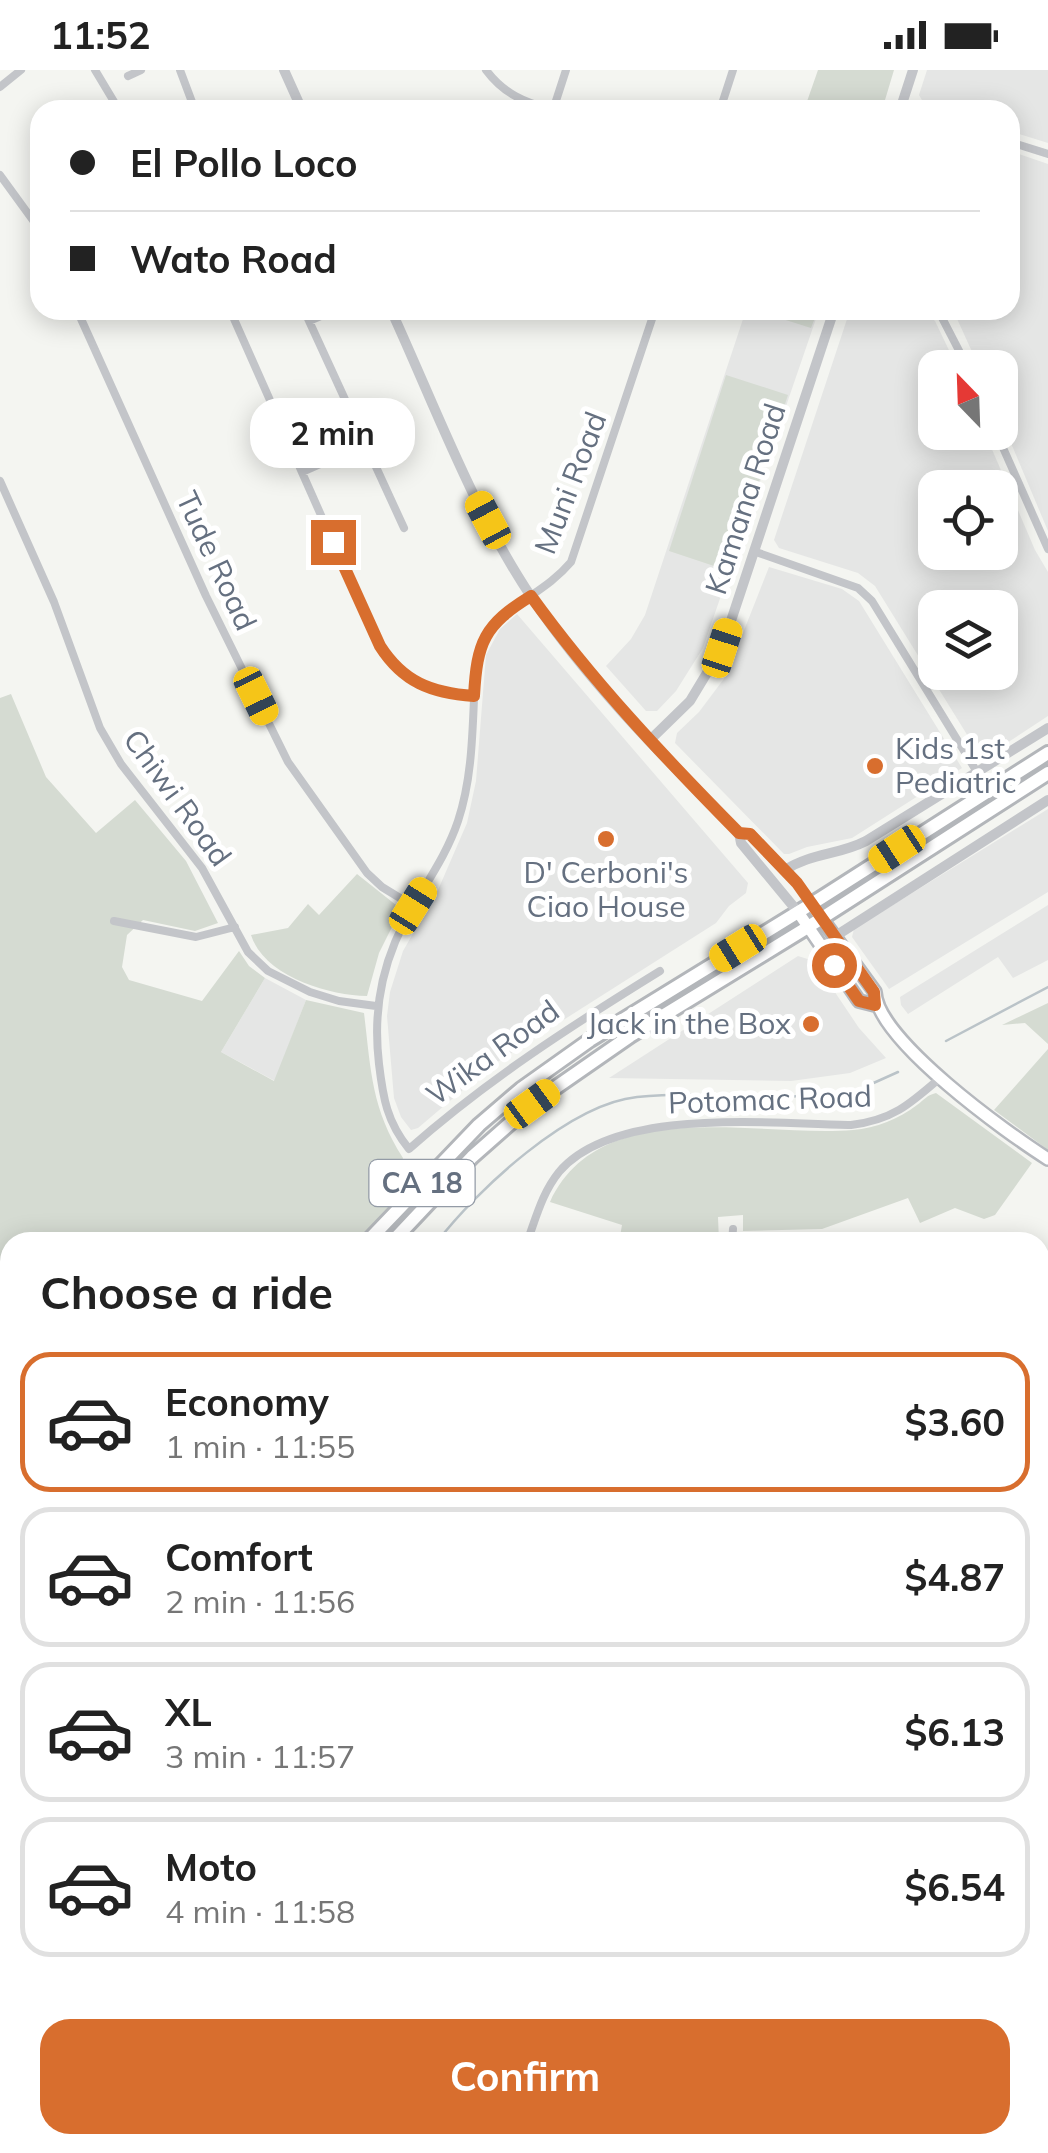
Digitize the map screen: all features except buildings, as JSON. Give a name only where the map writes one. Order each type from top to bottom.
[{"type":"main road","name":"CA 18","points":[[377,1232],[479,1125],[521,1089],[590,1040],[1048,753]]},
{"type":"main road","name":"CA 18","points":[[401,1232],[463,1167],[532,1104],[630,1036],[1048,774]]},
{"type":"main road","points":[[812,904],[874,992],[875,1005]]},
{"type":"main road","points":[[798,912],[859,1001],[875,1005],[940,1078],[982,1114],[1048,1160]]},
{"type":"street","points":[[0,87],[21,70]]},
{"type":"street","points":[[94,70],[113,100]]},
{"type":"street","points":[[128,76],[141,70]]},
{"type":"street","points":[[180,70],[191,100]]},
{"type":"street","points":[[284,70],[298,100]]},
{"type":"street","points":[[486,70],[520,100]]},
{"type":"street","points":[[556,100],[566,70]]},
{"type":"street","points":[[723,100],[733,70]]},
{"type":"street","points":[[905,100],[913,70]]},
{"type":"street","points":[[1020,145],[1048,154]]},
{"type":"street","points":[[0,176],[30,216]]},
{"type":"street","name":"Tude Road","points":[[82,320],[206,596],[288,762],[368,873],[382,887],[413,906]]},
{"type":"street","points":[[234,320],[390,662],[422,686],[474,696]]},
{"type":"street","points":[[313,320],[309,322],[404,528]]},
{"type":"street","points":[[396,320],[477,499],[531,596],[572,653],[739,833],[746,850],[798,912]]},
{"type":"street","name":"Muni Road","points":[[410,1149],[396,1133],[383,1100],[376,1006],[393,944],[444,853],[463,806],[469,777],[476,661],[488,631],[502,615],[559,576],[579,544],[652,320]]},
{"type":"street","name":"Kamana Road","points":[[650,740],[690,701],[722,648],[831,320]]},
{"type":"street","points":[[943,320],[959,350]]},
{"type":"street","points":[[302,472],[365,444]]},
{"type":"street","points":[[1004,450],[1048,549]]},
{"type":"street","name":"Chiwi Road","points":[[0,481],[54,602],[100,728],[121,764],[220,895],[248,952],[268,971],[288,982],[339,1001],[376,1006]]},
{"type":"street","points":[[756,552],[858,588],[872,601],[977,772]]},
{"type":"street","points":[[785,870],[809,856],[845,852],[866,842],[1048,728]]},
{"type":"street","points":[[834,937],[1048,800]]},
{"type":"street","points":[[739,833],[750,834],[812,904]]},
{"type":"street","points":[[114,921],[196,937],[234,928]]},
{"type":"street","name":"Wika Road","points":[[410,1149],[457,1106],[510,1066],[660,971]]},
{"type":"street","name":"Potomac Road","points":[[532,1232],[546,1191],[562,1169],[579,1155],[608,1141],[662,1126],[876,1122],[909,1105],[940,1078]]},
{"type":"shaded area","points":[[818,70],[894,70],[885,100],[808,100]]},
{"type":"shaded area","points":[[927,70],[1048,70],[1048,143],[1020,134],[1020,100],[922,100],[919,95]]},
{"type":"shaded area","points":[[1020,154],[1048,164],[1048,531],[1014,450],[1018,450],[1018,350],[971,350],[958,320],[1020,320]]},
{"type":"shaded area","points":[[743,320],[816,320],[703,648],[676,691],[657,711],[646,711],[606,666],[631,639],[645,615]]},
{"type":"shaded area","points":[[786,320],[814,320],[811,328]]},
{"type":"shaded area","points":[[847,320],[934,320],[949,350],[918,350],[918,450],[992,450],[1001,470],[918,470],[918,570],[1018,570],[1018,510],[1048,572],[1048,716],[987,756],[979,754],[939,690],[1018,690],[1018,590],[918,590],[918,655],[875,586],[858,573],[779,548],[774,540]]},
{"type":"shaded area","points":[[726,375],[788,395],[729,571],[669,551]]},
{"type":"shaded area","points":[[769,567],[842,589],[859,601],[962,768],[852,838],[789,854],[784,854],[675,743],[677,733],[726,676]]},
{"type":"shaded area","points":[[517,614],[748,883],[746,893],[716,923],[491,1066],[411,1130],[394,1098],[387,1016],[390,992],[403,951],[438,890],[467,823],[476,781],[486,655],[500,629]]},
{"type":"shaded area","points":[[11,694],[46,777],[96,833],[135,800],[186,861],[218,923],[195,931],[143,920],[127,935],[122,967],[129,980],[202,1001],[239,951],[249,966],[265,978],[221,1052],[274,1081],[306,1000],[364,1013],[378,1105],[403,1158],[385,1232],[0,1232],[0,698]]},
{"type":"shaded area","points":[[1048,809],[1048,892],[889,989],[852,937],[854,929]]},
{"type":"shaded area","points":[[357,874],[401,909],[379,953],[367,996],[317,987],[269,962],[251,935],[288,928],[308,904],[319,915]]},
{"type":"shaded area","points":[[1048,905],[1048,960],[1013,978],[998,957],[908,1014],[901,1005],[900,997]]},
{"type":"shaded area","points":[[798,956],[814,961],[859,1028],[886,1058],[850,1073],[791,1081],[609,1078]]},
{"type":"shaded area","points":[[265,978],[306,1000],[275,1081],[221,1052]]},
{"type":"shaded area","points":[[1048,1003],[1048,1044],[1025,1023],[1002,1025]]},
{"type":"shaded area","points":[[1048,1049],[1048,1150],[994,1110]]},
{"type":"shaded area","points":[[936,1093],[1032,1163],[995,1215],[984,1219],[955,1208],[920,1223],[908,1198],[822,1229],[743,1231],[743,1215],[718,1217],[719,1232],[621,1232],[622,1225],[550,1202],[574,1168],[605,1146],[643,1133],[685,1128],[862,1129],[895,1119]]},
{"type":"waterway","points":[[946,1041],[1048,987]]},
{"type":"waterway","points":[[445,1232],[526,1153],[554,1132],[611,1103],[662,1095],[836,1095],[898,1072]]},
{"type":"place","name":"Kids 1st Pediatric","points":[[875,766]]},
{"type":"place","name":"D' Cerboni's Ciao House","points":[[606,839]]},
{"type":"place","name":"Jack in the Box","points":[[811,1024]]},
{"type":"route","points":[[333,542],[390,662],[408,679],[448,694],[474,696],[480,644],[502,615],[531,596],[572,653],[650,740],[739,833],[750,834],[797,883],[874,992],[875,1005],[859,1001],[834,965]]}]
